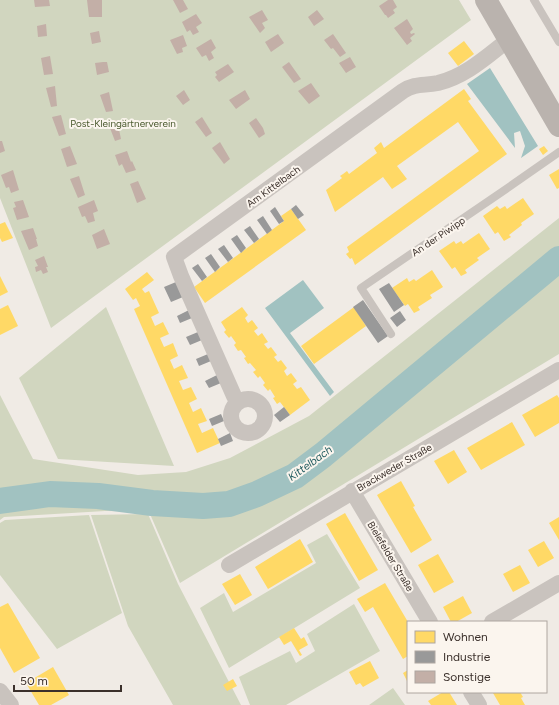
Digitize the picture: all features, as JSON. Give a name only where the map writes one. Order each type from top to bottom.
[{"type":"street","points":[[486,0],[559,126]]},
{"type":"street","name":"Am Kittelbach","points":[[238,402],[224,374],[174,257],[411,86],[438,83],[471,70],[508,40]]},
{"type":"street","name":"Brackweder Straße","points":[[229,565],[559,370]]},
{"type":"street","name":"Bielefelder Straße","points":[[352,491],[429,621]]},
{"type":"street","points":[[494,621],[559,583]]},
{"type":"street","points":[[0,691],[10,705]]},
{"type":"street","points":[[472,693],[479,705]]},
{"type":"lane","points":[[534,0],[559,42]]},
{"type":"lane","name":"An der Piwipp","points":[[391,334],[361,288],[510,188],[559,152]]},
{"type":"green space","name":"Post-Kleingärtnerverein","points":[[0,0],[459,0],[471,20],[51,328],[0,198]]},
{"type":"green space","points":[[559,218],[559,271],[326,460],[233,512],[105,511],[4,517],[0,520],[0,395],[33,459],[138,475],[186,472],[230,458],[309,416]]},
{"type":"green space","points":[[559,274],[559,354],[180,583],[150,514],[234,513],[287,490],[308,477],[441,372]]},
{"type":"green space","points":[[106,307],[174,466],[58,459],[19,378]]},
{"type":"green space","points":[[148,514],[178,584],[241,705],[173,705],[128,626],[91,515]]},
{"type":"green space","points":[[89,515],[122,613],[57,649],[0,575],[0,523],[5,520]]},
{"type":"green space","points":[[327,534],[360,588],[229,668],[200,608],[224,593],[233,612],[316,563],[307,545]]},
{"type":"green space","points":[[354,604],[380,651],[286,705],[250,705],[239,677],[290,651],[296,663],[315,651],[307,634]]},
{"type":"green space","points":[[393,688],[405,705],[369,705]]},
{"type":"water","points":[[490,68],[538,146],[521,158],[525,146],[520,131],[514,133],[515,148],[467,84]]},
{"type":"water","points":[[303,280],[324,308],[290,333],[334,392],[330,396],[265,308]]},
{"type":"building: Wohnen","points":[[464,41],[474,54],[458,66],[448,53]]},
{"type":"building: Wohnen","points":[[464,89],[471,99],[468,101],[507,154],[355,265],[352,258],[350,259],[346,254],[349,252],[347,247],[479,151],[458,122],[397,166],[407,179],[392,189],[383,177],[335,212],[326,190],[342,178],[340,176],[347,171],[349,174],[377,153],[374,148],[381,142],[384,148]]},
{"type":"building: Wohnen","points":[[544,146],[548,151],[543,155],[539,149]]},
{"type":"building: Wohnen","points":[[559,169],[559,188],[557,189],[549,175]]},
{"type":"building: Wohnen","points":[[523,198],[534,214],[521,223],[522,225],[509,235],[511,237],[504,241],[498,232],[495,234],[483,216],[497,206],[500,209],[505,206],[507,209]]},
{"type":"building: Wohnen","points":[[291,209],[306,230],[205,303],[194,287],[284,221],[281,216]]},
{"type":"building: Wohnen","points":[[5,222],[13,238],[2,242],[0,238],[0,224]]},
{"type":"building: Wohnen","points":[[479,233],[490,249],[477,258],[479,260],[465,270],[467,273],[461,276],[455,267],[452,269],[439,251],[454,241],[456,244],[461,241],[463,244]]},
{"type":"building: Wohnen","points":[[432,270],[443,287],[430,295],[432,298],[418,307],[420,310],[414,313],[408,304],[405,306],[392,288],[407,278],[409,282],[414,279],[416,281]]},
{"type":"building: Wohnen","points":[[147,272],[154,280],[142,289],[145,293],[149,291],[159,313],[151,317],[155,326],[163,322],[169,334],[160,338],[164,347],[173,343],[178,356],[170,360],[174,369],[182,365],[188,378],[179,381],[183,390],[191,387],[197,399],[189,403],[193,412],[201,408],[207,421],[198,424],[202,433],[213,428],[220,443],[197,453],[134,309],[140,306],[136,298],[133,300],[125,289]]},
{"type":"building: Wohnen","points":[[0,276],[8,292],[0,296]]},
{"type":"building: Wohnen","points":[[8,305],[18,326],[0,335],[0,309]]},
{"type":"building: Wohnen","points":[[242,307],[248,315],[245,318],[248,323],[252,320],[258,328],[254,331],[258,336],[262,333],[268,342],[264,344],[268,349],[271,347],[277,355],[274,357],[278,362],[281,360],[287,368],[284,371],[287,376],[291,373],[297,381],[293,384],[297,389],[301,387],[310,400],[290,415],[280,402],[277,404],[270,389],[268,391],[263,385],[265,383],[260,376],[258,378],[253,372],[256,370],[250,363],[248,364],[244,358],[246,357],[241,350],[238,351],[234,345],[236,343],[231,336],[229,338],[224,332],[226,330],[221,322]]},
{"type":"building: Wohnen","points":[[354,307],[366,326],[314,364],[301,346]]},
{"type":"building: Wohnen","points":[[557,395],[559,398],[559,423],[535,437],[522,415]]},
{"type":"building: Wohnen","points":[[512,422],[525,445],[481,470],[467,448]]},
{"type":"building: Wohnen","points":[[454,450],[467,472],[448,484],[434,461]]},
{"type":"building: Wohnen","points":[[401,481],[415,506],[413,507],[432,540],[411,553],[377,495]]},
{"type":"building: Wohnen","points":[[345,513],[378,570],[359,581],[326,524]]},
{"type":"building: Wohnen","points":[[559,517],[559,540],[549,523]]},
{"type":"building: Wohnen","points":[[300,539],[313,562],[268,589],[255,567]]},
{"type":"building: Wohnen","points":[[544,541],[554,558],[538,567],[528,550]]},
{"type":"building: Wohnen","points":[[438,554],[454,582],[434,593],[418,565]]},
{"type":"building: Wohnen","points":[[520,565],[530,583],[513,592],[503,574]]},
{"type":"building: Wohnen","points":[[240,574],[252,595],[235,605],[222,584]]},
{"type":"building: Wohnen","points":[[385,583],[407,621],[407,657],[403,659],[373,607],[365,612],[357,599]]},
{"type":"building: Wohnen","points":[[463,596],[472,613],[458,621],[450,621],[443,607]]},
{"type":"building: Wohnen","points":[[8,603],[40,658],[14,673],[0,648],[0,607]]},
{"type":"building: Wohnen","points":[[294,628],[301,639],[304,637],[308,645],[299,650],[302,655],[300,656],[291,641],[284,645],[279,637]]},
{"type":"building: Wohnen","points":[[370,661],[379,678],[363,687],[360,683],[356,685],[349,672]]},
{"type":"building: Wohnen","points":[[53,667],[69,695],[51,705],[39,705],[26,683]]},
{"type":"building: Wohnen","points":[[407,671],[407,681],[403,673]]},
{"type":"building: Wohnen","points":[[233,679],[237,686],[227,691],[223,685]]},
{"type":"building: Wohnen","points":[[441,693],[450,693],[457,705],[431,705],[428,701]]},
{"type":"building: Wohnen","points":[[493,693],[521,693],[523,697],[521,698],[525,705],[500,705]]},
{"type":"building: Industrie","points":[[296,205],[304,215],[298,219],[291,209]]},
{"type":"building: Industrie","points":[[275,207],[284,221],[279,224],[270,211]]},
{"type":"building: Industrie","points":[[263,216],[272,230],[267,234],[257,220]]},
{"type":"building: Industrie","points":[[250,226],[259,239],[254,243],[244,230]]},
{"type":"building: Industrie","points":[[237,235],[246,248],[241,253],[231,239]]},
{"type":"building: Industrie","points":[[224,245],[233,258],[228,262],[218,249]]},
{"type":"building: Industrie","points":[[211,254],[220,267],[215,272],[205,258]]},
{"type":"building: Industrie","points":[[198,264],[207,277],[202,281],[192,268]]},
{"type":"building: Industrie","points":[[176,282],[183,297],[171,302],[164,287]]},
{"type":"building: Industrie","points":[[389,283],[404,305],[394,312],[379,289]]},
{"type":"building: Industrie","points":[[363,300],[388,336],[378,343],[353,307]]},
{"type":"building: Industrie","points":[[189,310],[192,318],[180,323],[177,316]]},
{"type":"building: Industrie","points":[[400,311],[406,320],[397,327],[390,318]]},
{"type":"building: Industrie","points":[[198,332],[202,340],[190,345],[186,337]]},
{"type":"building: Industrie","points":[[208,354],[211,361],[199,366],[196,359]]},
{"type":"building: Industrie","points":[[217,375],[221,383],[209,388],[205,381]]},
{"type":"building: Industrie","points":[[284,407],[290,415],[280,422],[274,415]]},
{"type":"building: Industrie","points":[[221,414],[224,421],[212,426],[209,419]]},
{"type":"building: Industrie","points":[[230,433],[233,441],[221,446],[218,439]]},
{"type":"building: Sonstige","points":[[34,0],[49,0],[50,6],[35,7]]},
{"type":"building: Sonstige","points":[[87,0],[102,0],[102,17],[89,17]]},
{"type":"building: Sonstige","points":[[173,0],[183,0],[188,9],[180,13]]},
{"type":"building: Sonstige","points":[[388,0],[393,0],[397,7],[393,10],[395,13],[388,18],[379,6]]},
{"type":"building: Sonstige","points":[[262,10],[268,20],[262,23],[265,28],[260,33],[249,17]]},
{"type":"building: Sonstige","points":[[317,10],[324,19],[314,26],[308,17]]},
{"type":"building: Sonstige","points":[[196,14],[202,23],[196,27],[199,32],[193,35],[190,30],[187,32],[182,22]]},
{"type":"building: Sonstige","points":[[407,19],[413,29],[410,32],[411,34],[415,34],[410,38],[412,41],[407,45],[394,28]]},
{"type":"building: Sonstige","points":[[46,24],[47,36],[38,37],[37,26]]},
{"type":"building: Sonstige","points":[[99,31],[101,42],[92,44],[90,33]]},
{"type":"building: Sonstige","points":[[278,34],[284,43],[271,52],[265,42]]},
{"type":"building: Sonstige","points":[[333,34],[346,53],[340,57],[324,40]]},
{"type":"building: Sonstige","points":[[183,35],[187,46],[182,48],[183,52],[177,54],[170,40]]},
{"type":"building: Sonstige","points":[[211,39],[216,48],[211,52],[214,58],[209,61],[206,55],[202,57],[196,48]]},
{"type":"building: Sonstige","points":[[50,56],[53,74],[44,75],[41,58]]},
{"type":"building: Sonstige","points":[[350,57],[356,67],[346,73],[339,63]]},
{"type":"building: Sonstige","points":[[107,62],[109,72],[97,75],[95,63]]},
{"type":"building: Sonstige","points":[[289,62],[301,79],[294,83],[282,67]]},
{"type":"building: Sonstige","points":[[228,64],[234,72],[219,82],[215,77],[217,75],[215,72]]},
{"type":"building: Sonstige","points":[[311,83],[320,96],[309,104],[298,91]]},
{"type":"building: Sonstige","points":[[55,86],[57,106],[51,107],[46,88]]},
{"type":"building: Sonstige","points":[[184,90],[190,100],[183,105],[176,96]]},
{"type":"building: Sonstige","points":[[245,90],[250,99],[236,109],[229,100]]},
{"type":"building: Sonstige","points":[[109,92],[113,111],[106,112],[100,95]]},
{"type":"building: Sonstige","points":[[61,115],[66,134],[59,136],[52,117]]},
{"type":"building: Sonstige","points":[[202,117],[212,133],[206,137],[195,122]]},
{"type":"building: Sonstige","points":[[256,118],[265,134],[259,138],[249,123]]},
{"type":"building: Sonstige","points":[[117,120],[121,139],[115,141],[108,123]]},
{"type":"building: Sonstige","points":[[0,141],[2,141],[5,151],[0,153]]},
{"type":"building: Sonstige","points":[[220,142],[230,159],[224,164],[212,148]]},
{"type":"building: Sonstige","points":[[70,146],[77,164],[67,167],[61,149]]},
{"type":"building: Sonstige","points":[[127,151],[136,170],[126,173],[122,164],[119,166],[115,155]]},
{"type":"building: Sonstige","points":[[13,170],[19,190],[11,193],[9,187],[6,188],[1,175]]},
{"type":"building: Sonstige","points":[[79,176],[85,195],[78,198],[70,179]]},
{"type":"building: Sonstige","points":[[138,181],[146,199],[137,203],[130,184]]},
{"type":"building: Sonstige","points":[[23,200],[29,217],[17,220],[13,208],[16,207],[14,202]]},
{"type":"building: Sonstige","points":[[94,200],[98,211],[93,213],[95,221],[88,223],[85,216],[82,217],[78,207]]},
{"type":"building: Sonstige","points":[[33,228],[38,246],[29,250],[21,231]]},
{"type":"building: Sonstige","points":[[104,229],[110,244],[97,249],[92,235]]},
{"type":"building: Sonstige","points":[[44,256],[48,267],[46,267],[48,272],[43,274],[41,270],[36,272],[35,267],[38,266],[35,260]]},
{"type":"waterway","name":"Kittelbach","points":[[0,501],[50,494],[98,496],[152,503],[203,506],[229,504],[257,494],[295,476],[323,455],[559,259]]}]
